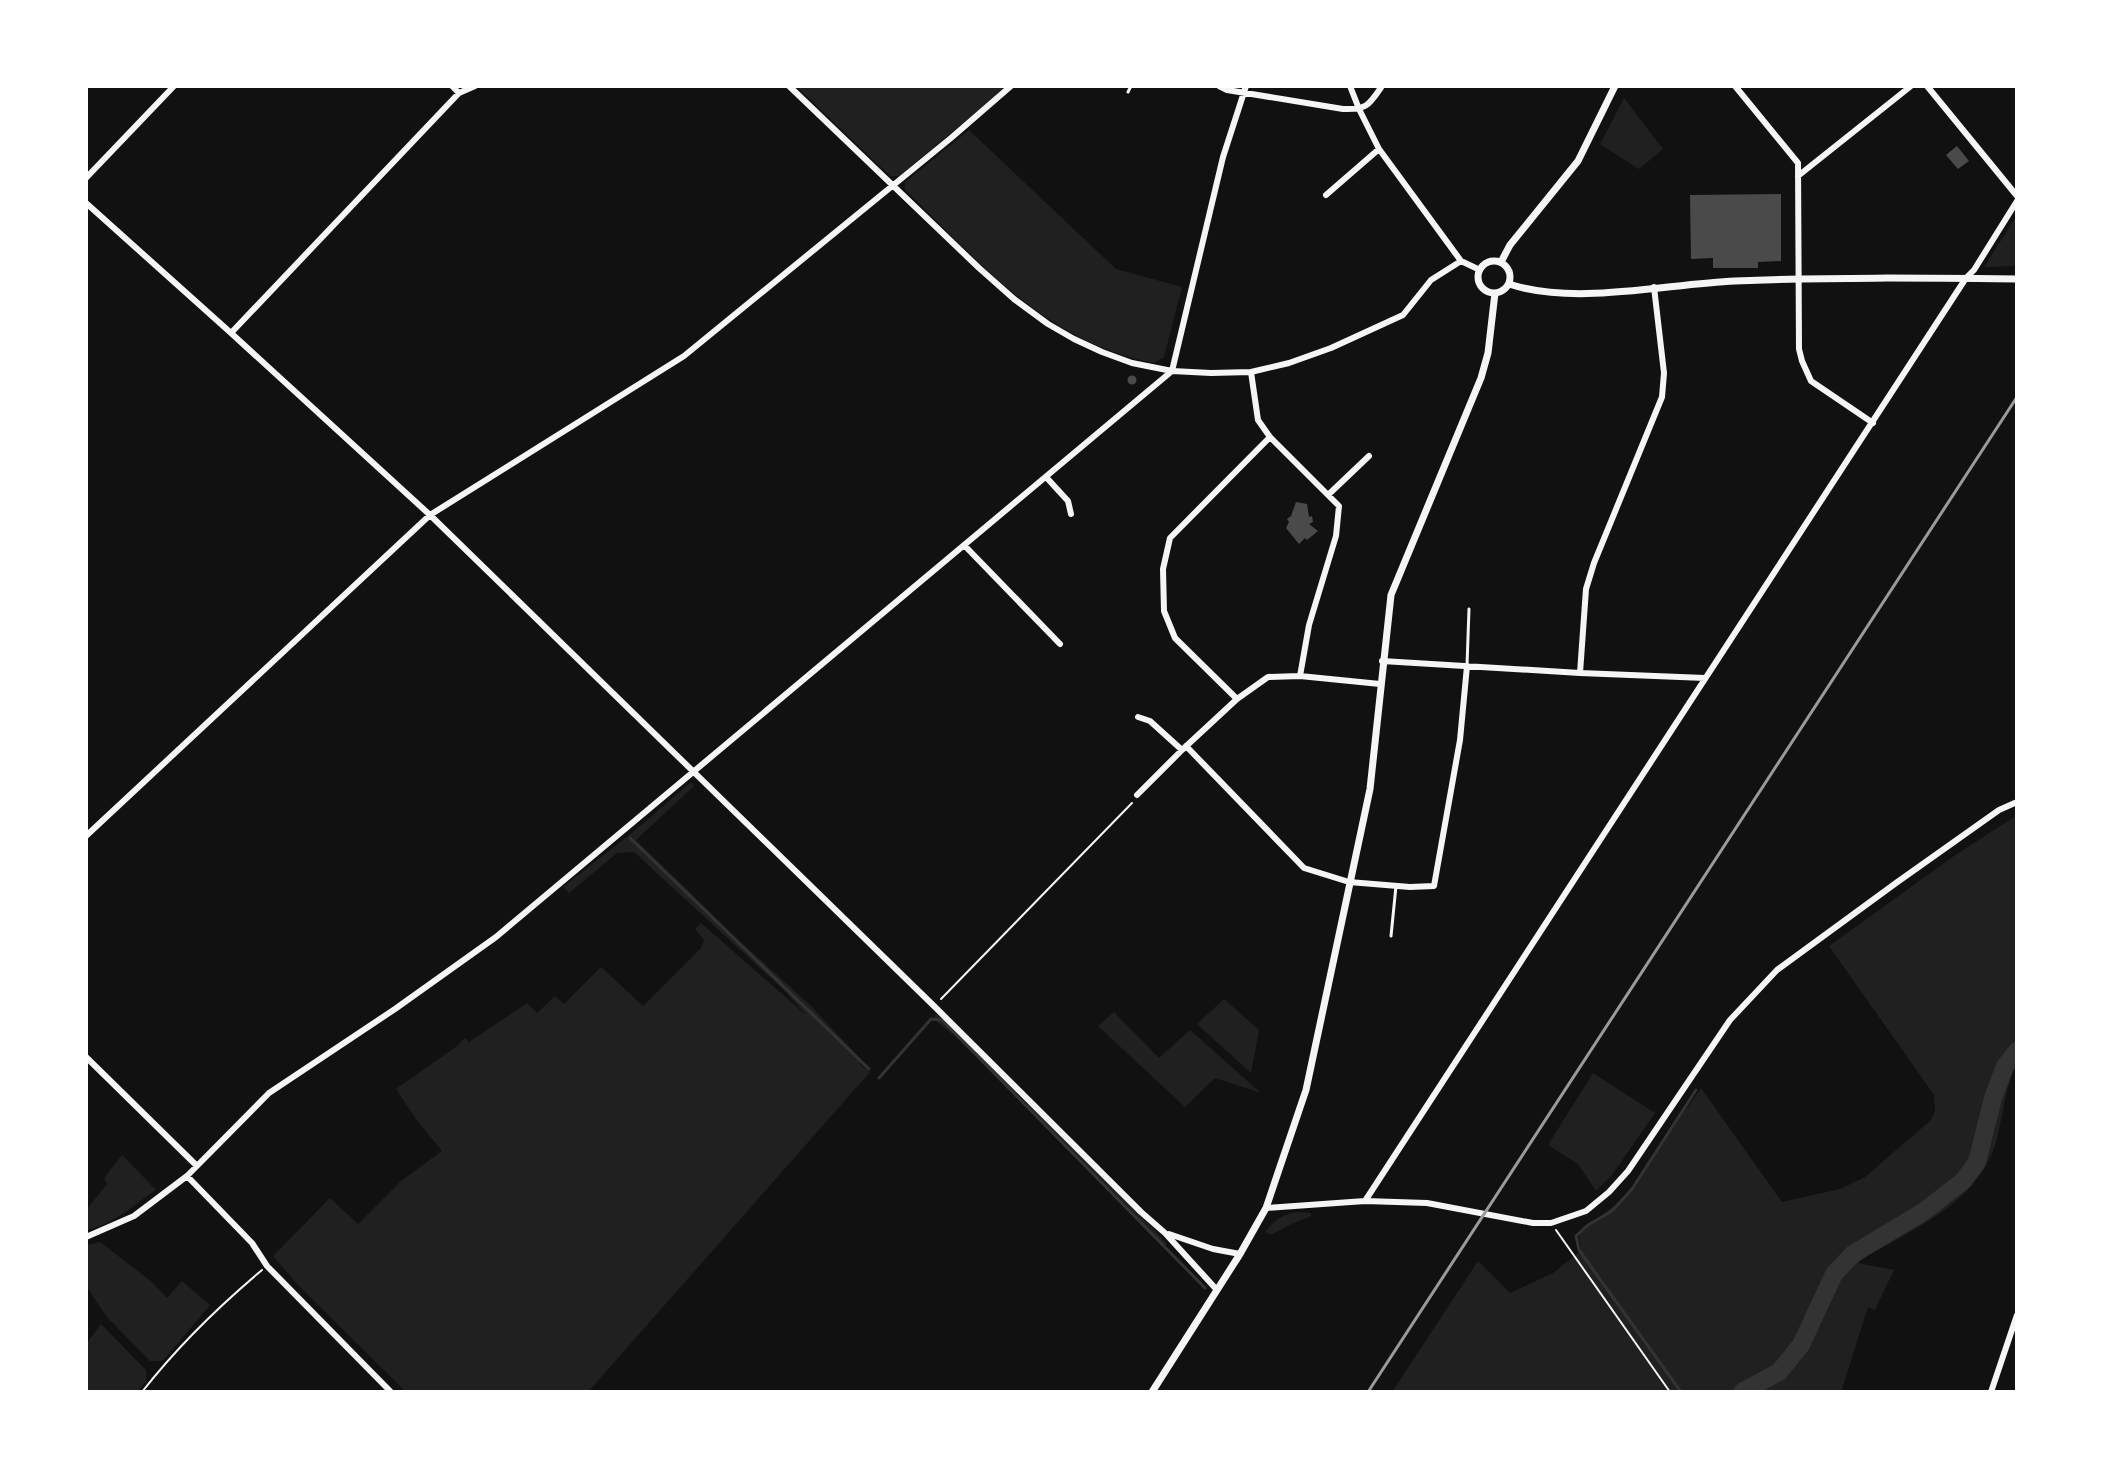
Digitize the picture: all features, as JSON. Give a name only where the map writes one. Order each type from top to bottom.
[{"type":"street","points":[[86,178],[174,86]]},
{"type":"street","points":[[452,86],[459,93]]},
{"type":"street","points":[[231,333],[459,93],[475,86]]},
{"type":"street","points":[[789,86],[1014,299],[1074,339],[1132,363],[1172,371],[1251,372],[1289,363],[1331,348],[1403,315],[1431,280],[1461,261]]},
{"type":"street","points":[[86,836],[430,515],[684,356],[1011,86]]},
{"type":"street","points":[[1219,86],[1227,90],[1245,89],[1343,109],[1359,109],[1369,105],[1382,86]]},
{"type":"street","points":[[1350,86],[1379,149],[1461,261],[1480,270]]},
{"type":"street","points":[[1501,262],[1510,245],[1578,161],[1615,86]]},
{"type":"street","points":[[1735,86],[1798,163],[1799,349],[1802,361],[1811,381],[1873,423]]},
{"type":"street","points":[[1798,176],[1911,86]]},
{"type":"street","points":[[1365,1201],[1974,270],[2017,198],[1927,86]]},
{"type":"street","points":[[86,1237],[134,1216],[187,1176],[269,1093],[496,937],[1172,371],[1223,157],[1245,89]]},
{"type":"street","points":[[1326,195],[1379,149]]},
{"type":"street","points":[[86,203],[430,515],[1165,1233],[1217,1290]]},
{"type":"street","points":[[1488,262],[1501,262],[1510,271],[1509,284],[1503,291],[1495,293],[1485,290],[1479,281],[1480,270],[1488,262]]},
{"type":"street","points":[[1509,284],[1526,289],[1584,294],[1798,279],[2017,279]]},
{"type":"street","points":[[1580,673],[1586,589],[1662,397],[1664,373],[1654,287]]},
{"type":"street","points":[[1152,1392],[1266,1208],[1306,1090],[1370,789],[1391,595],[1481,378],[1488,353],[1495,293]]},
{"type":"street","points":[[1251,372],[1258,420],[1270,437],[1339,506],[1336,536],[1309,625],[1300,676]]},
{"type":"street","points":[[1237,699],[1175,638],[1164,611],[1163,569],[1170,538],[1270,437]]},
{"type":"street","points":[[1328,495],[1369,456]]},
{"type":"street","points":[[1046,477],[1068,501],[1071,514]]},
{"type":"street","points":[[964,545],[1060,644]]},
{"type":"street","points":[[1382,661],[1705,678]]},
{"type":"street","points":[[1138,717],[1150,721],[1184,748],[1304,868],[1349,882],[1434,886],[1460,740],[1467,666]]},
{"type":"street","points":[[1137,795],[1237,699],[1268,677],[1300,676],[1380,684]]},
{"type":"street","points":[[1266,1208],[1365,1201],[1427,1203],[1533,1223],[1551,1223],[1586,1211],[1628,1171],[1730,1020],[1777,970],[1999,810],[2017,802]]},
{"type":"street","points":[[86,1057],[196,1165]]},
{"type":"street","points":[[187,1176],[252,1243],[267,1266],[391,1392]]},
{"type":"street","points":[[1165,1233],[1213,1249],[1240,1254]]},
{"type":"street","points":[[1991,1392],[2017,1315]]},
{"type":"lane","points":[[1128,92],[1131,86]]},
{"type":"lane","points":[[1467,666],[1469,609]]},
{"type":"lane","points":[[1391,936],[1396,886]]},
{"type":"path","points":[[934,1006],[1137,795]]},
{"type":"path","points":[[1551,1223],[1670,1392]]},
{"type":"path","points":[[142,1392],[219,1307],[267,1266]]},
{"type":"shaded area","points":[[796,86],[1006,86],[899,176],[890,176]]},
{"type":"shaded area","points":[[1624,98],[1663,149],[1639,169],[1600,144]]},
{"type":"shaded area","points":[[969,130],[1116,269],[1182,287],[1164,357],[1154,363],[1115,353],[1047,318],[988,271],[905,190],[905,182]]},
{"type":"shaded area","points":[[2017,218],[2017,266],[1984,267],[2014,220]]},
{"type":"shaded area","points":[[691,782],[694,786],[636,840],[810,1005],[870,1072],[588,1392],[406,1392],[297,1284],[273,1256],[330,1198],[358,1224],[401,1181],[442,1151],[396,1089],[465,1038],[469,1042],[527,1003],[537,1013],[555,996],[564,1004],[601,967],[643,1006],[701,948],[704,940],[695,929],[701,923],[807,1016],[786,992],[634,852],[617,853],[569,893],[563,887]]},
{"type":"shaded area","points":[[2017,815],[2017,1063],[1996,1142],[1987,1163],[1960,1197],[1942,1212],[1858,1263],[1894,1270],[1875,1310],[1868,1307],[1841,1392],[1392,1392],[1478,1261],[1510,1293],[1553,1273],[1581,1251],[1581,1231],[1619,1202],[1633,1187],[1683,1109],[1701,1088],[1782,1202],[1840,1189],[1865,1177],[1931,1120],[1935,1111],[1934,1095],[1829,946]]},
{"type":"shaded area","points":[[1224,999],[1259,1030],[1251,1073],[1197,1024]]},
{"type":"shaded area","points":[[1114,1012],[1159,1058],[1190,1030],[1261,1093],[1215,1078],[1185,1107],[1098,1026]]},
{"type":"shaded area","points":[[934,1015],[940,1015],[1017,1093],[1012,1092],[937,1022]]},
{"type":"shaded area","points":[[1593,1073],[1655,1113],[1612,1175],[1596,1191],[1578,1164],[1548,1145]]},
{"type":"shaded area","points":[[1029,1103],[1167,1244],[1163,1247],[1026,1107]]},
{"type":"shaded area","points":[[122,1155],[156,1190],[114,1219],[86,1230],[86,1210],[107,1184],[104,1178]]},
{"type":"shaded area","points":[[1298,1212],[1311,1213],[1311,1216],[1271,1235],[1265,1232],[1279,1218]]},
{"type":"shaded area","points":[[100,1242],[152,1282],[167,1298],[182,1281],[210,1305],[163,1361],[150,1361],[106,1316],[86,1286],[86,1245]]},
{"type":"shaded area","points":[[101,1324],[146,1370],[146,1382],[137,1392],[86,1392],[86,1344]]},
{"type":"building","points":[[1957,146],[1969,161],[1958,169],[1946,155]]},
{"type":"building","points":[[1781,194],[1781,261],[1758,262],[1758,268],[1713,268],[1713,258],[1691,259],[1690,195]]},
{"type":"building","points":[[1132,375],[1137,380],[1132,385],[1127,380]]},
{"type":"building","points":[[1296,502],[1307,504],[1313,522],[1309,524],[1318,531],[1299,544],[1286,528]]},
{"type":"waterway","points":[[630,838],[869,1069]]},
{"type":"waterway","points":[[879,1078],[931,1019],[942,1020],[1205,1288]]},
{"type":"waterway","points":[[1742,1392],[1779,1372],[1801,1345],[1834,1274],[1853,1254],[1923,1212],[1963,1181],[1977,1162],[1993,1098],[2005,1066],[2017,1051]]},
{"type":"waterway","points":[[1681,1392],[1579,1250],[1576,1236],[1612,1211],[1632,1189],[1696,1090]]},
{"type":"railway","points":[[1368,1392],[2017,397]]}]
